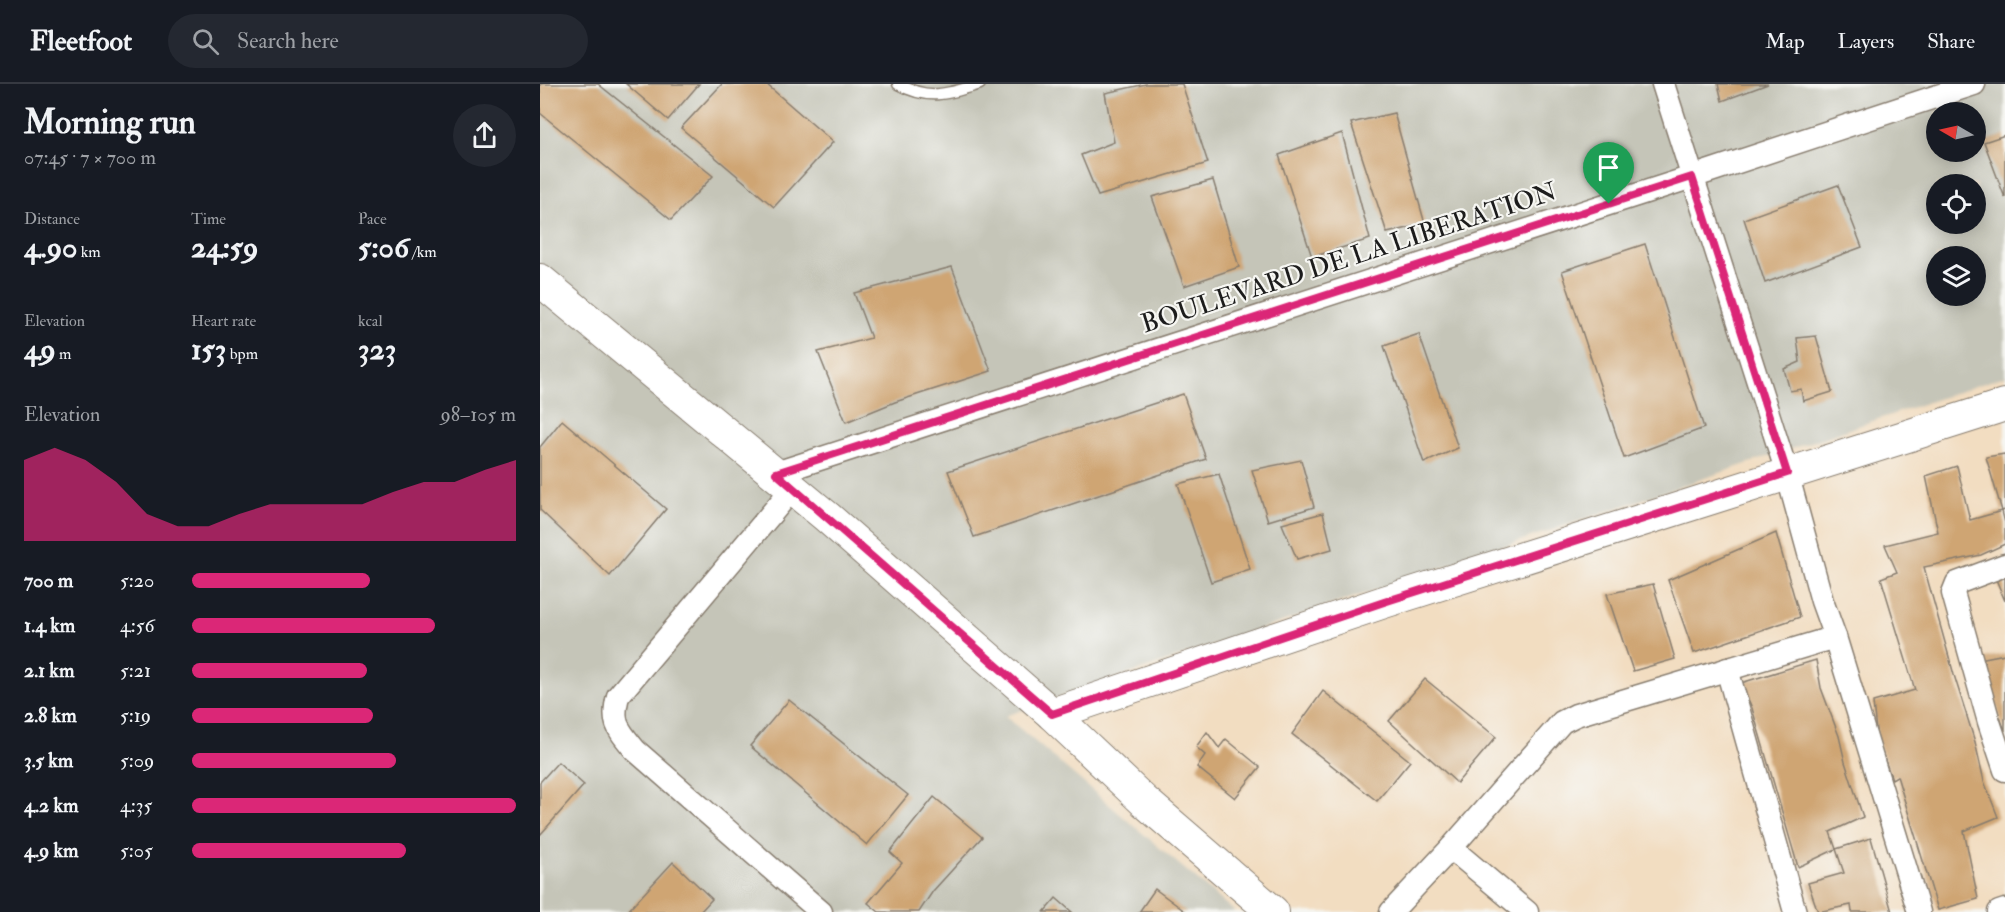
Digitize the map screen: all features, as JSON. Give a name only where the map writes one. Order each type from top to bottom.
[{"type":"street","points":[[1664,84],[1787,473],[1822,600],[1919,912]]},
{"type":"street","name":"BOULEVARD DE LA LIBERATION","points":[[784,481],[1974,84]]},
{"type":"street","points":[[540,280],[784,481],[1052,714],[1144,801],[1273,912]]},
{"type":"street","points":[[1052,714],[1384,602],[2005,405]]},
{"type":"street","points":[[784,481],[618,696],[614,712],[617,727],[634,750],[821,912]]},
{"type":"street","points":[[2005,565],[1957,583],[1953,593],[1989,722],[2005,770]]},
{"type":"street","points":[[1391,912],[1562,722],[1835,637]]},
{"type":"street","points":[[1727,669],[1796,912]]},
{"type":"street","points":[[1451,848],[1527,912]]},
{"type":"street","points":[[1999,912],[2005,910]]},
{"type":"lane","points":[[898,84],[918,93],[932,96],[980,84]]},
{"type":"shaded area","points":[[540,84],[2005,84],[2005,376],[1005,716],[1235,912],[540,912]]},
{"type":"building","points":[[540,84],[598,84],[713,176],[671,220],[540,113]]},
{"type":"building","points":[[626,84],[699,84],[668,120]]},
{"type":"building","points":[[722,84],[766,84],[833,142],[774,207],[681,128]]},
{"type":"building","points":[[1146,84],[1182,84],[1208,163],[1098,196],[1081,155],[1114,142],[1105,93]]},
{"type":"building","points":[[1718,84],[1768,84],[1722,101]]},
{"type":"building","points":[[1394,113],[1425,224],[1387,233],[1351,123]]},
{"type":"building","points":[[1342,133],[1370,239],[1312,257],[1279,155]]},
{"type":"building","points":[[2005,135],[2005,198],[1986,147],[1986,141]]},
{"type":"building","points":[[1213,180],[1239,267],[1184,286],[1152,197]]},
{"type":"building","points":[[1838,185],[1862,247],[1765,283],[1744,219]]},
{"type":"building","points":[[1645,244],[1704,428],[1624,458],[1562,271]]},
{"type":"building","points":[[952,267],[991,371],[895,402],[846,422],[818,352],[871,338],[854,293]]},
{"type":"building","points":[[1419,334],[1458,448],[1424,463],[1384,346]]},
{"type":"building","points":[[1816,336],[1832,392],[1803,401],[1801,389],[1790,391],[1784,369],[1800,362],[1797,338]]},
{"type":"building","points":[[1183,394],[1206,459],[974,537],[948,471]]},
{"type":"building","points":[[562,420],[666,509],[610,576],[540,510],[540,447]]},
{"type":"building","points":[[2005,454],[2005,510],[2002,511],[1986,457]]},
{"type":"building","points":[[1301,460],[1314,507],[1268,521],[1252,470]]},
{"type":"building","points":[[1957,466],[1970,520],[2002,511],[2005,523],[2005,544],[1981,555],[1924,567],[1975,742],[1984,781],[1998,817],[1964,831],[1978,899],[1938,910],[1897,776],[1892,779],[1877,740],[1873,702],[1915,690],[1881,578],[1897,572],[1885,545],[1938,532],[1926,476]]},
{"type":"building","points":[[1219,474],[1250,569],[1211,582],[1178,484]]},
{"type":"building","points":[[1323,513],[1332,549],[1297,559],[1282,524]]},
{"type":"building","points":[[1776,533],[1800,617],[1694,653],[1668,580]]},
{"type":"building","points":[[2005,574],[2005,601],[1995,577]]},
{"type":"building","points":[[1653,584],[1675,659],[1633,671],[1607,594]]},
{"type":"building","points":[[2005,654],[2005,731],[1979,659]]},
{"type":"building","points":[[1816,660],[1821,688],[1839,736],[1863,817],[1830,832],[1836,849],[1798,867],[1752,708],[1741,683]]},
{"type":"building","points":[[1425,679],[1496,737],[1457,783],[1389,721]]},
{"type":"building","points":[[1323,691],[1410,761],[1377,801],[1292,734]]},
{"type":"building","points":[[789,700],[908,795],[867,845],[750,746]]},
{"type":"building","points":[[1207,732],[1219,748],[1226,739],[1260,767],[1235,798],[1197,767],[1205,755],[1196,747]]},
{"type":"building","points":[[558,762],[584,785],[540,835],[540,782]]},
{"type":"building","points":[[934,797],[982,837],[933,891],[919,912],[879,912],[868,903],[902,863],[890,852]]},
{"type":"building","points":[[1871,838],[1892,912],[1852,912],[1851,905],[1818,912],[1808,883],[1844,873],[1836,849]]},
{"type":"building","points":[[673,862],[712,899],[700,912],[627,912]]},
{"type":"building","points":[[1155,889],[1186,912],[1139,912]]},
{"type":"building","points":[[1056,898],[1072,912],[1044,912]]},
{"type":"route","points":[[1692,177],[1787,473],[1384,602],[1052,714],[776,473],[1442,258],[1609,204],[1692,177]]}]
